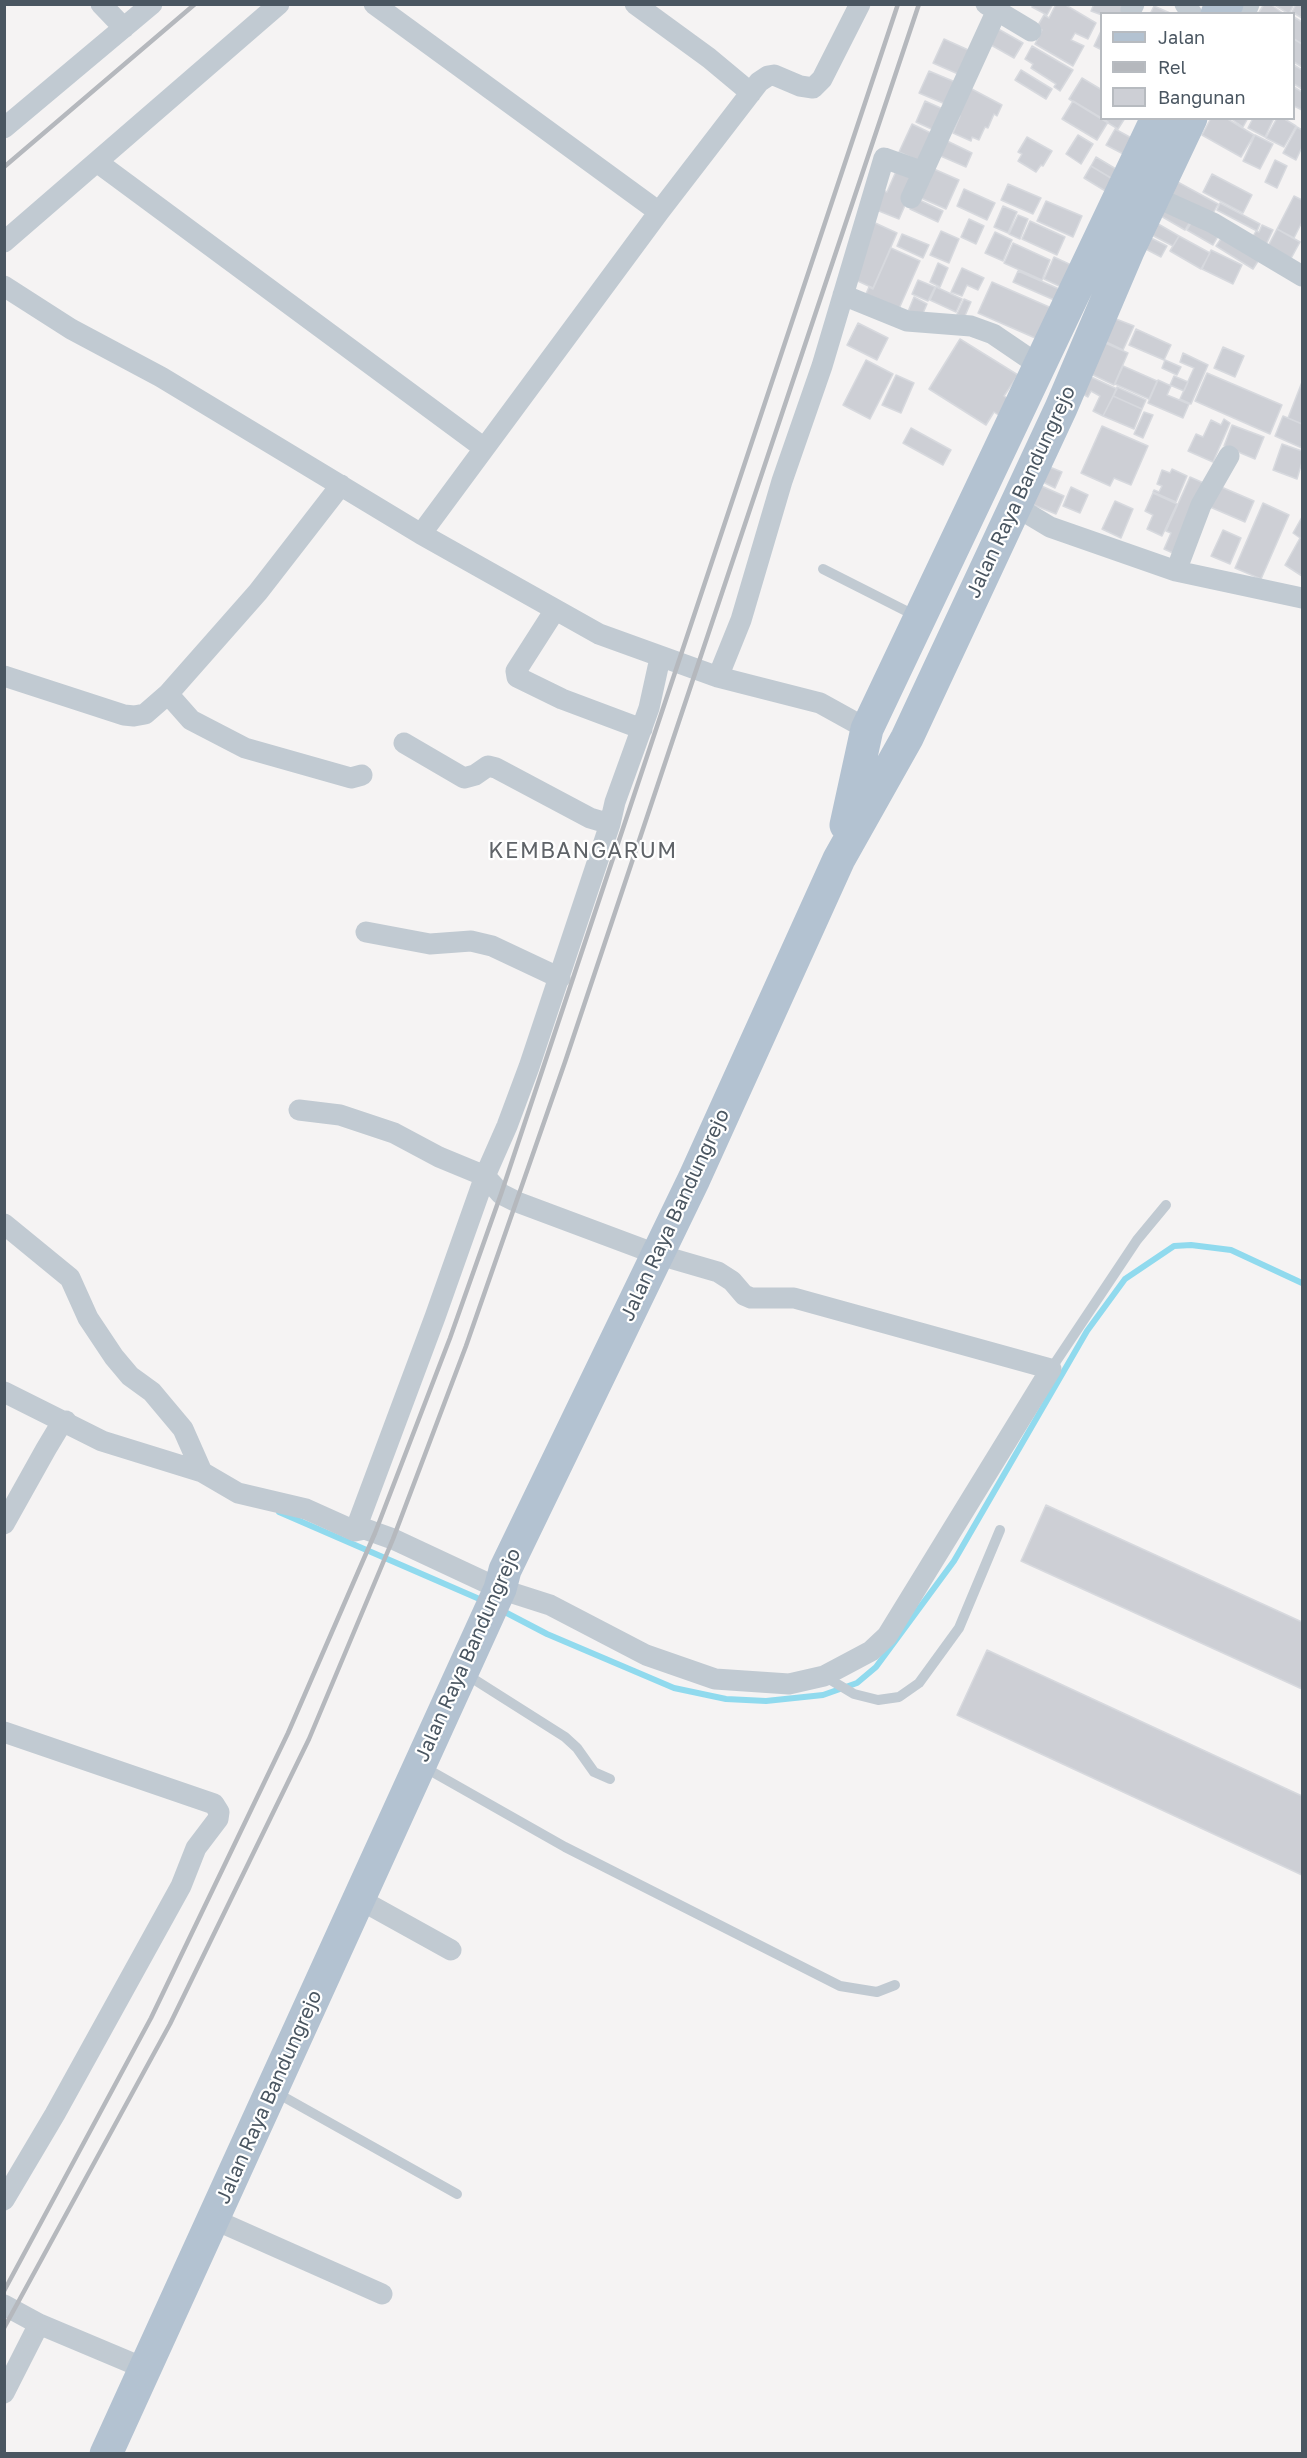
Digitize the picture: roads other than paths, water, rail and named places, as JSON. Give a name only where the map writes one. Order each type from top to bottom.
[{"type":"main road","name":"Jalan Raya Bandungrejo","points":[[839,859],[867,729],[1156,120]]},
{"type":"main road","name":"Jalan Raya Bandungrejo","points":[[110,2452],[213,2219],[495,1599],[505,1570],[694,1179],[839,859],[907,738],[1061,408],[1153,196],[1190,120]]},
{"type":"main road","points":[[955,543],[990,559]]},
{"type":"street","points":[[101,4],[124,28]]},
{"type":"street","points":[[4,128],[152,4]]},
{"type":"street","points":[[4,242],[279,4]]},
{"type":"street","points":[[374,4],[659,212]]},
{"type":"street","points":[[635,4],[710,58],[751,93]]},
{"type":"street","points":[[421,534],[659,212],[762,79],[774,75],[813,88],[822,79],[860,4]]},
{"type":"street","points":[[911,198],[991,8],[1031,31]]},
{"type":"street","points":[[717,677],[741,620],[782,481],[822,366],[884,158],[923,172]]},
{"type":"street","points":[[97,162],[484,448]]},
{"type":"street","points":[[1153,196],[1213,223],[1302,276]]},
{"type":"street","points":[[4,286],[71,329],[161,377],[421,534],[599,634],[717,677],[820,704],[867,729]]},
{"type":"street","points":[[843,295],[907,321],[971,326],[993,334],[1040,366]]},
{"type":"street","points":[[1176,571],[1201,505],[1229,456]]},
{"type":"street","points":[[4,676],[134,716],[145,714],[168,694],[258,592],[341,485]]},
{"type":"street","points":[[1016,506],[1050,527],[1176,571],[1302,598]]},
{"type":"street","points":[[555,610],[516,671],[517,677],[562,699],[642,729]]},
{"type":"street","points":[[354,1531],[435,1317],[484,1176],[507,1126],[560,978],[615,802],[649,708],[660,658]]},
{"type":"street","points":[[168,694],[191,720],[245,748],[351,778],[362,774]]},
{"type":"street","points":[[404,743],[464,778],[475,775],[488,766],[496,768],[590,818],[610,824]]},
{"type":"street","points":[[366,932],[430,944],[471,941],[492,946],[560,978]]},
{"type":"street","points":[[4,1392],[102,1441],[202,1472],[238,1493],[306,1509],[354,1531],[365,1529],[393,1539],[495,1599],[550,1605],[646,1655],[715,1679],[789,1684],[828,1679],[871,1651],[887,1636],[1051,1369],[794,1298],[751,1298],[744,1295],[732,1281],[718,1272],[656,1254],[517,1202],[501,1194],[484,1176],[376,1126],[340,1115],[299,1110]]},
{"type":"street","points":[[4,1224],[70,1278],[88,1318],[114,1357],[130,1376],[152,1392],[183,1429],[202,1472]]},
{"type":"street","points":[[4,1524],[63,1422]]},
{"type":"street","points":[[4,1732],[213,1804],[219,1812],[218,1819],[196,1848],[181,1886],[55,2114],[4,2200]]},
{"type":"street","points":[[359,1899],[451,1950]]},
{"type":"street","points":[[213,2219],[382,2294]]},
{"type":"street","points":[[4,2305],[39,2324],[146,2369]]},
{"type":"street","points":[[4,2393],[39,2324]]},
{"type":"lane","points":[[823,569],[919,618]]},
{"type":"lane","points":[[1051,1369],[1137,1240],[1166,1205]]},
{"type":"lane","points":[[828,1679],[854,1694],[878,1700],[899,1697],[919,1683],[959,1628],[1000,1530]]},
{"type":"lane","points":[[462,1672],[565,1737],[577,1748],[594,1772],[610,1779]]},
{"type":"lane","points":[[419,1765],[565,1847],[840,1986],[877,1992],[895,1985]]},
{"type":"lane","points":[[272,2090],[457,2194]]},
{"type":"waterway","points":[[501,1610],[547,1634],[674,1688],[726,1699],[766,1701],[823,1695],[857,1683],[876,1667],[954,1561],[1087,1331],[1125,1279],[1174,1246],[1191,1245],[1231,1250],[1302,1283]]},
{"type":"waterway","points":[[279,1512],[484,1601]]},
{"type":"railway","points":[[4,167],[195,4]]},
{"type":"railway","points":[[4,2291],[151,2018],[288,1733],[375,1533],[450,1338],[501,1194],[898,4]]},
{"type":"railway","points":[[4,2328],[170,2024],[309,1739],[393,1539],[466,1346],[565,1062],[919,4]]},
{"type":"district","name":"KEMBANGARUM","points":[[583,851]]}]
